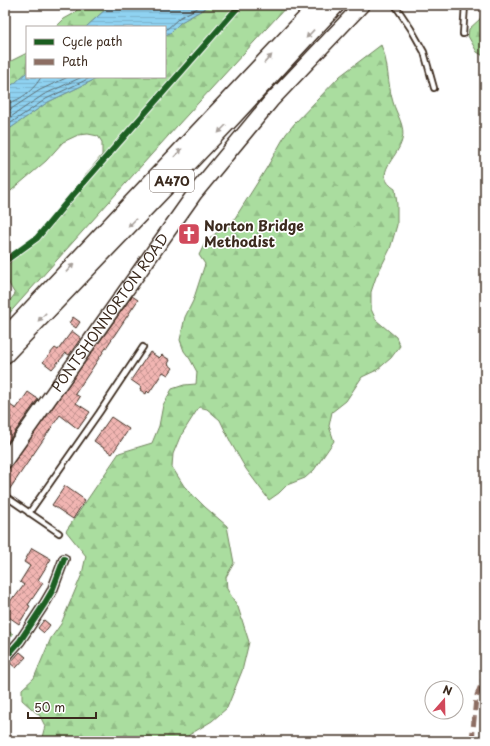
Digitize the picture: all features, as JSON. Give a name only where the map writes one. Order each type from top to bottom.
[{"type":"highway","name":"A470","points":[[5,337],[318,5]]},
{"type":"highway","name":"A470","points":[[5,355],[232,118],[336,5]]},
{"type":"main road","name":"PONTSHONNORTON ROAD","points":[[5,461],[195,193],[271,101],[362,5]]},
{"type":"street","points":[[5,658],[20,641],[45,603],[52,591],[64,559]]},
{"type":"lane","points":[[395,5],[424,52],[434,88]]},
{"type":"lane","points":[[463,34],[466,5]]},
{"type":"lane","points":[[29,513],[143,347]]},
{"type":"lane","points":[[5,496],[59,533]]},
{"type":"green space","points":[[82,5],[116,5],[106,9],[87,26],[57,26],[64,19],[73,14]]},
{"type":"green space","points":[[211,5],[288,5],[5,318],[5,307],[15,294],[7,278],[5,268],[35,236],[102,155],[102,142],[98,136],[88,134],[78,135],[63,142],[46,161],[5,196],[5,132],[48,102],[98,78],[166,78],[166,35],[170,33],[181,22]]},
{"type":"green space","points":[[485,5],[485,57],[477,52],[468,36],[469,29],[480,19]]},
{"type":"green space","points":[[381,45],[384,52],[391,95],[394,107],[402,125],[403,135],[400,147],[388,166],[385,178],[395,189],[397,225],[390,249],[376,277],[371,292],[371,309],[376,320],[396,337],[400,346],[391,358],[377,370],[362,377],[346,401],[332,412],[329,426],[334,441],[314,470],[305,478],[287,485],[269,500],[246,469],[220,420],[207,409],[199,407],[180,437],[173,454],[172,467],[184,486],[227,526],[234,563],[226,577],[227,589],[238,607],[249,642],[242,671],[227,708],[212,721],[189,735],[184,741],[41,741],[45,726],[40,716],[22,700],[22,689],[34,678],[51,638],[61,624],[82,574],[86,556],[66,531],[119,453],[152,443],[159,426],[163,405],[172,389],[184,385],[196,384],[197,372],[184,351],[180,340],[185,317],[193,301],[205,264],[199,255],[205,243],[216,233],[230,226],[286,134],[295,123],[340,76]]},
{"type":"green space","points":[[26,54],[26,73],[15,83],[5,89],[5,65]]},
{"type":"green space","points":[[5,629],[13,634],[5,645]]},
{"type":"water","points":[[116,5],[211,5],[181,22],[170,33],[166,35],[166,26],[87,26],[106,9]]},
{"type":"water","points":[[26,73],[26,78],[98,78],[48,102],[5,132],[5,89],[15,83]]},
{"type":"building","points":[[132,296],[138,300],[75,394],[80,397],[76,403],[90,412],[78,429],[60,415],[7,493],[5,492],[5,474]]},
{"type":"building","points":[[73,317],[80,322],[76,328],[69,323]]},
{"type":"building","points":[[72,331],[81,338],[69,355],[66,353],[52,369],[43,362],[55,348],[58,350]]},
{"type":"building","points":[[150,352],[159,358],[162,355],[170,360],[168,364],[173,368],[168,375],[163,372],[149,393],[147,391],[146,394],[140,390],[141,387],[131,380]]},
{"type":"building","points":[[28,392],[38,399],[5,446],[5,426],[11,417],[5,412],[10,405],[16,409]]},
{"type":"building","points":[[111,417],[129,429],[112,454],[94,441]]},
{"type":"building","points":[[65,486],[85,500],[73,519],[52,505]]},
{"type":"building","points":[[32,548],[51,559],[38,580],[43,583],[28,605],[30,606],[19,624],[6,615],[11,607],[8,605],[24,585],[20,582],[30,566],[24,562]]},
{"type":"building","points":[[44,620],[50,625],[44,633],[38,628]]},
{"type":"building","points":[[20,652],[26,657],[16,668],[10,663]]},
{"type":"marked path","points":[[472,741],[476,698],[485,675]]},
{"type":"cycle path","points":[[5,261],[37,238],[72,196],[240,5]]},
{"type":"cycle path","points":[[5,658],[20,641],[45,603],[52,591],[64,559]]},
{"type":"place","name":"Norton Bridge Methodist","points":[[189,234]]}]
